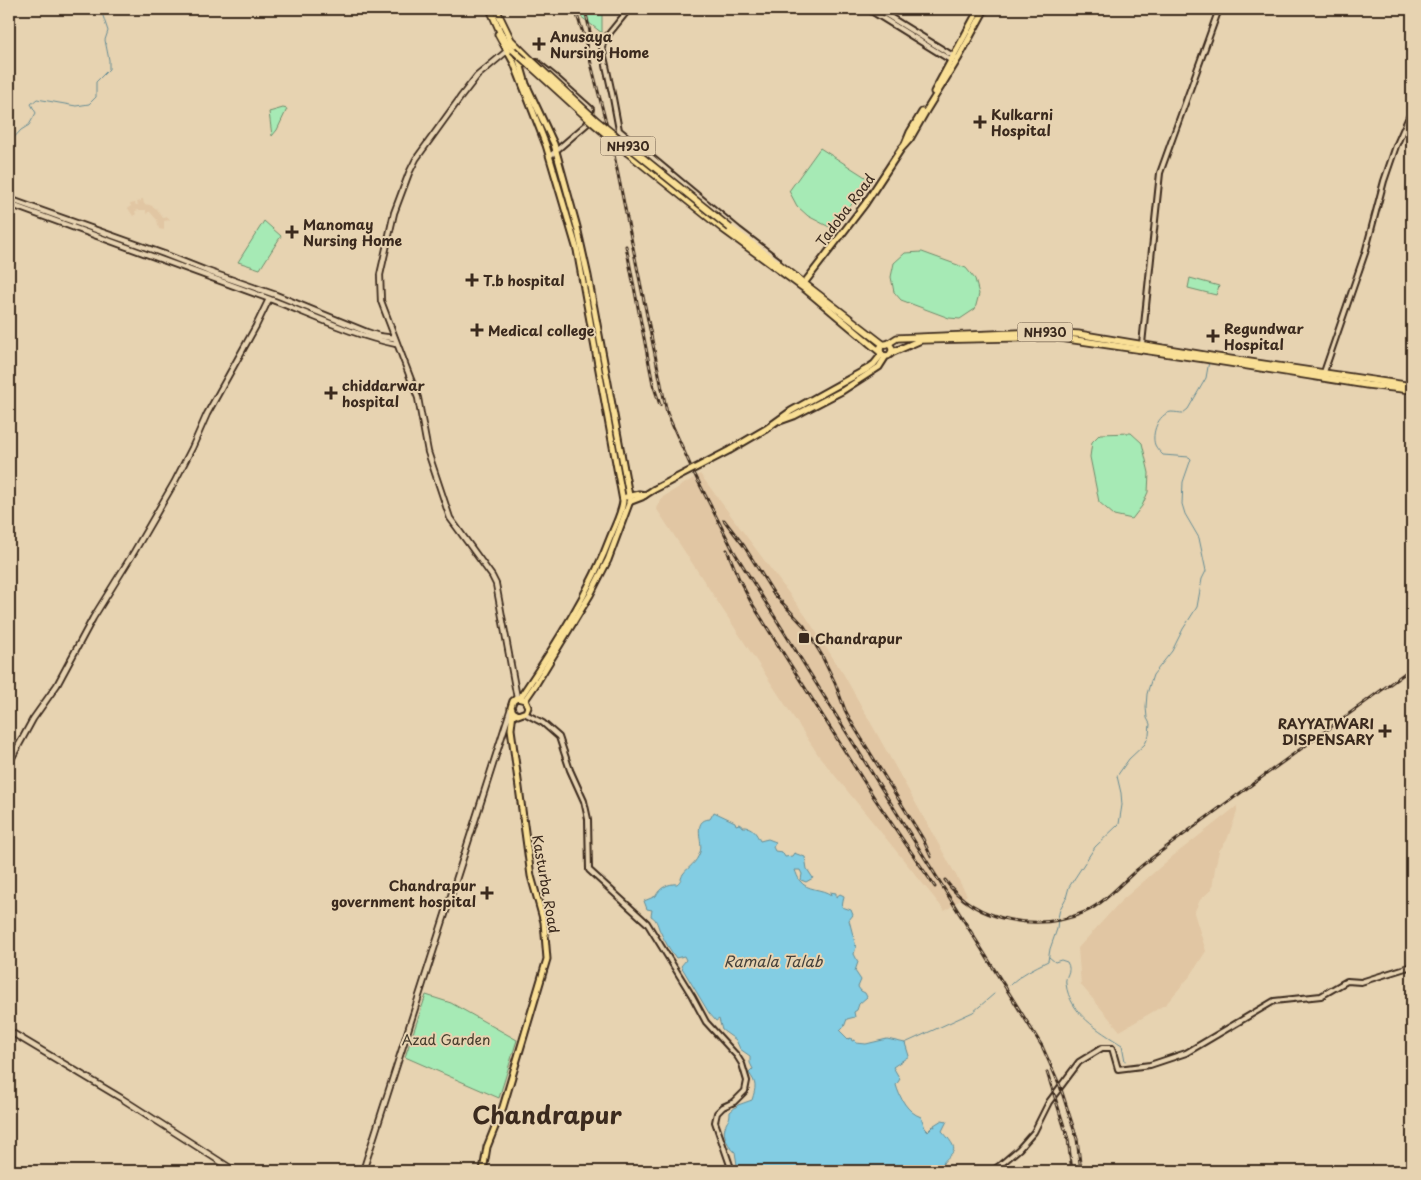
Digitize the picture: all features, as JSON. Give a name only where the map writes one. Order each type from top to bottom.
[{"type":"highway","name":"NH930","points":[[489,9],[502,36],[513,50],[592,122],[723,229],[885,345],[890,346],[892,350],[885,354]]},
{"type":"highway","name":"NH930","points":[[496,9],[511,40],[530,60],[597,121],[730,228],[788,271],[802,285],[885,354]]},
{"type":"highway","name":"NH930","points":[[885,345],[897,338],[1041,332],[1078,334],[1142,344],[1205,357]]},
{"type":"highway","name":"NH930","points":[[885,354],[921,340],[1050,337],[1205,357],[1412,390]]},
{"type":"highway","points":[[885,345],[881,348],[885,354]]},
{"type":"highway","name":"NH930","points":[[1351,380],[1412,386]]},
{"type":"main road","points":[[363,1171],[512,710],[512,701],[521,699],[590,595],[608,560],[626,500],[618,439],[588,294],[550,156],[514,63],[489,9]]},
{"type":"main road","name":"Tadoba Road","points":[[955,60],[979,9]]},
{"type":"main road","name":"Tadoba Road","points":[[802,285],[865,204],[910,139],[985,9]]},
{"type":"main road","points":[[515,44],[526,84],[556,151],[577,227],[612,441],[626,500]]},
{"type":"main road","points":[[507,51],[477,76],[416,159],[394,213],[380,275],[381,301],[418,398],[428,452],[450,518],[496,584],[521,699],[528,707],[524,713],[518,715],[512,710]]},
{"type":"main road","points":[[555,174],[562,173]]},
{"type":"main road","points":[[9,199],[276,295],[370,333],[394,338]]},
{"type":"main road","points":[[9,204],[269,299],[369,338],[396,344]]},
{"type":"main road","points":[[9,763],[33,719],[57,685],[94,618],[174,483],[207,414],[269,299]]},
{"type":"main road","points":[[626,500],[644,495],[730,450],[774,423],[794,416],[842,391],[879,367],[885,354]]},
{"type":"main road","points":[[612,441],[618,439]]},
{"type":"main road","name":"Kasturba Road","points":[[483,1171],[487,1147],[504,1107],[547,958],[544,922],[531,876],[511,729],[512,710]]},
{"type":"main road","points":[[9,1031],[121,1098],[235,1171]]},
{"type":"street","points":[[629,9],[604,40],[602,47],[618,130],[772,255],[788,271]]},
{"type":"street","points":[[868,9],[955,60]]},
{"type":"street","points":[[877,9],[955,60]]},
{"type":"street","points":[[1142,344],[1160,174],[1219,9]]},
{"type":"street","points":[[525,54],[542,66],[591,110],[587,124],[550,156]]},
{"type":"street","points":[[1323,375],[1365,253],[1387,172],[1412,110]]},
{"type":"street","points":[[524,713],[543,723],[559,738],[570,770],[584,799],[588,819],[589,870],[646,924],[706,1022],[742,1064],[747,1081],[744,1091],[734,1102],[723,1107],[717,1113],[715,1122],[732,1171]]},
{"type":"street","points":[[992,1171],[1019,1150],[1034,1132],[1049,1102],[1079,1062],[1102,1048],[1112,1048],[1118,1069],[1150,1065],[1186,1053],[1274,1001],[1321,996],[1347,981],[1361,982],[1412,966]]},
{"type":"shaded area","points":[[143,199],[144,204],[157,209],[163,218],[168,217],[170,220],[164,221],[164,230],[159,229],[157,220],[150,212],[147,214],[146,210],[135,211],[136,214],[133,216],[128,208],[131,206],[130,204],[135,203],[138,205],[137,202],[141,201]]},
{"type":"shaded area","points":[[700,474],[805,615],[844,675],[967,895],[945,911],[819,756],[656,508],[663,497]]},
{"type":"shaded area","points":[[1237,806],[1237,812],[1227,840],[1219,851],[1212,889],[1200,900],[1194,913],[1206,951],[1191,975],[1166,1004],[1120,1031],[1081,985],[1078,948],[1121,901],[1173,856]]},
{"type":"green space","points":[[571,9],[602,9],[602,33]]},
{"type":"green space","points":[[283,108],[287,109],[272,136],[269,112]]},
{"type":"green space","points":[[820,148],[870,180],[833,229],[808,216],[797,206],[789,191]]},
{"type":"green space","points":[[264,221],[281,236],[260,269],[238,262]]},
{"type":"green space","points":[[922,252],[966,268],[975,279],[979,294],[975,309],[960,319],[949,318],[901,300],[894,292],[891,277],[894,263],[905,253]]},
{"type":"green space","points":[[1190,278],[1219,286],[1216,295],[1188,288]]},
{"type":"green space","points":[[1131,433],[1142,443],[1149,473],[1148,492],[1142,506],[1132,519],[1114,515],[1099,502],[1090,457],[1092,442],[1100,434]]},
{"type":"green space","name":"Azad Garden","points":[[426,995],[451,1003],[517,1040],[499,1098],[405,1057]]},
{"type":"water","name":"Ramala Talab","points":[[714,812],[735,822],[736,825],[739,824],[751,829],[760,841],[768,839],[776,842],[773,847],[775,851],[782,852],[785,857],[792,856],[794,853],[805,857],[807,869],[813,878],[806,882],[801,880],[802,874],[800,870],[795,870],[803,884],[831,895],[830,892],[836,893],[836,897],[840,894],[844,896],[842,907],[851,910],[853,915],[849,920],[856,947],[854,954],[858,962],[855,971],[861,980],[858,987],[867,997],[854,1012],[855,1017],[847,1019],[840,1031],[848,1039],[855,1040],[856,1043],[866,1044],[887,1039],[905,1043],[909,1056],[893,1067],[900,1079],[896,1085],[902,1100],[912,1112],[921,1117],[928,1131],[942,1120],[947,1121],[942,1131],[954,1149],[939,1171],[738,1171],[735,1152],[730,1148],[724,1130],[730,1117],[730,1112],[738,1105],[752,1100],[755,1086],[749,1073],[753,1069],[750,1063],[750,1056],[740,1049],[736,1040],[722,1030],[719,1019],[716,1021],[709,1013],[681,966],[686,960],[684,956],[676,958],[664,940],[656,921],[651,916],[652,910],[647,909],[644,901],[656,896],[665,887],[679,882],[700,852],[699,832],[701,823],[704,820],[710,819]]},
{"type":"waterway","points":[[9,143],[21,130],[29,125],[36,113],[31,104],[37,99],[76,106],[89,104],[96,97],[96,82],[109,69],[105,40],[108,31],[102,13],[91,9]]},
{"type":"waterway","points":[[9,183],[14,186],[12,199]]},
{"type":"waterway","points":[[9,213],[9,228]]},
{"type":"waterway","points":[[1203,352],[1210,353]]},
{"type":"waterway","points":[[1216,354],[1259,361]]},
{"type":"waterway","points":[[1010,985],[1023,974],[1048,961],[1057,929],[1060,909],[1069,887],[1095,847],[1119,824],[1122,805],[1117,776],[1129,759],[1145,744],[1149,735],[1150,724],[1147,718],[1146,707],[1147,694],[1153,675],[1172,651],[1197,607],[1202,579],[1206,571],[1199,538],[1185,514],[1182,504],[1183,482],[1191,459],[1189,457],[1163,455],[1155,445],[1154,435],[1162,416],[1171,412],[1183,413],[1188,409],[1206,378],[1209,361]]},
{"type":"waterway","points":[[1049,957],[1055,962],[1061,960],[1067,962],[1069,971],[1066,984],[1073,1004],[1086,1020],[1122,1045],[1125,1061]]},
{"type":"waterway","points":[[905,1043],[973,1012],[994,994]]},
{"type":"railway","points":[[575,9],[584,36],[613,150],[667,413],[692,469],[733,550],[1042,1046],[1060,1086],[1077,1139],[1081,1171]]},
{"type":"railway","points":[[585,9],[592,41]]},
{"type":"railway","points":[[626,246],[653,384],[660,405]]},
{"type":"railway","points":[[724,520],[744,546],[774,594],[804,626],[821,654],[853,725],[923,839],[931,857]]},
{"type":"railway","points":[[727,550],[751,602],[875,799],[935,887]]},
{"type":"railway","points":[[945,880],[958,895],[973,906],[1009,920],[1048,921],[1067,918],[1085,912],[1107,898],[1149,860],[1412,668]]},
{"type":"railway","points":[[1047,1072],[1068,1139],[1072,1171]]},
{"type":"place","name":"Anusaya Nursing Home","points":[[539,44]]},
{"type":"place","name":"Kulkarni Hospital","points":[[980,122]]},
{"type":"place","name":"Manomay Nursing Home","points":[[292,232]]},
{"type":"place","name":"T.b hospital","points":[[472,280]]},
{"type":"place","name":"Medical college","points":[[477,330]]},
{"type":"place","name":"Regundwar Hospital","points":[[1213,336]]},
{"type":"place","name":"chiddarwar hospital","points":[[331,393]]},
{"type":"place","name":"Chandrapur","points":[[804,638]]},
{"type":"place","name":"RAYYATWARI DISPENSARY","points":[[1385,731]]},
{"type":"place","name":"Chandrapur government hospital","points":[[487,893]]},
{"type":"district","name":"Chandrapur","points":[[547,1114]]}]
